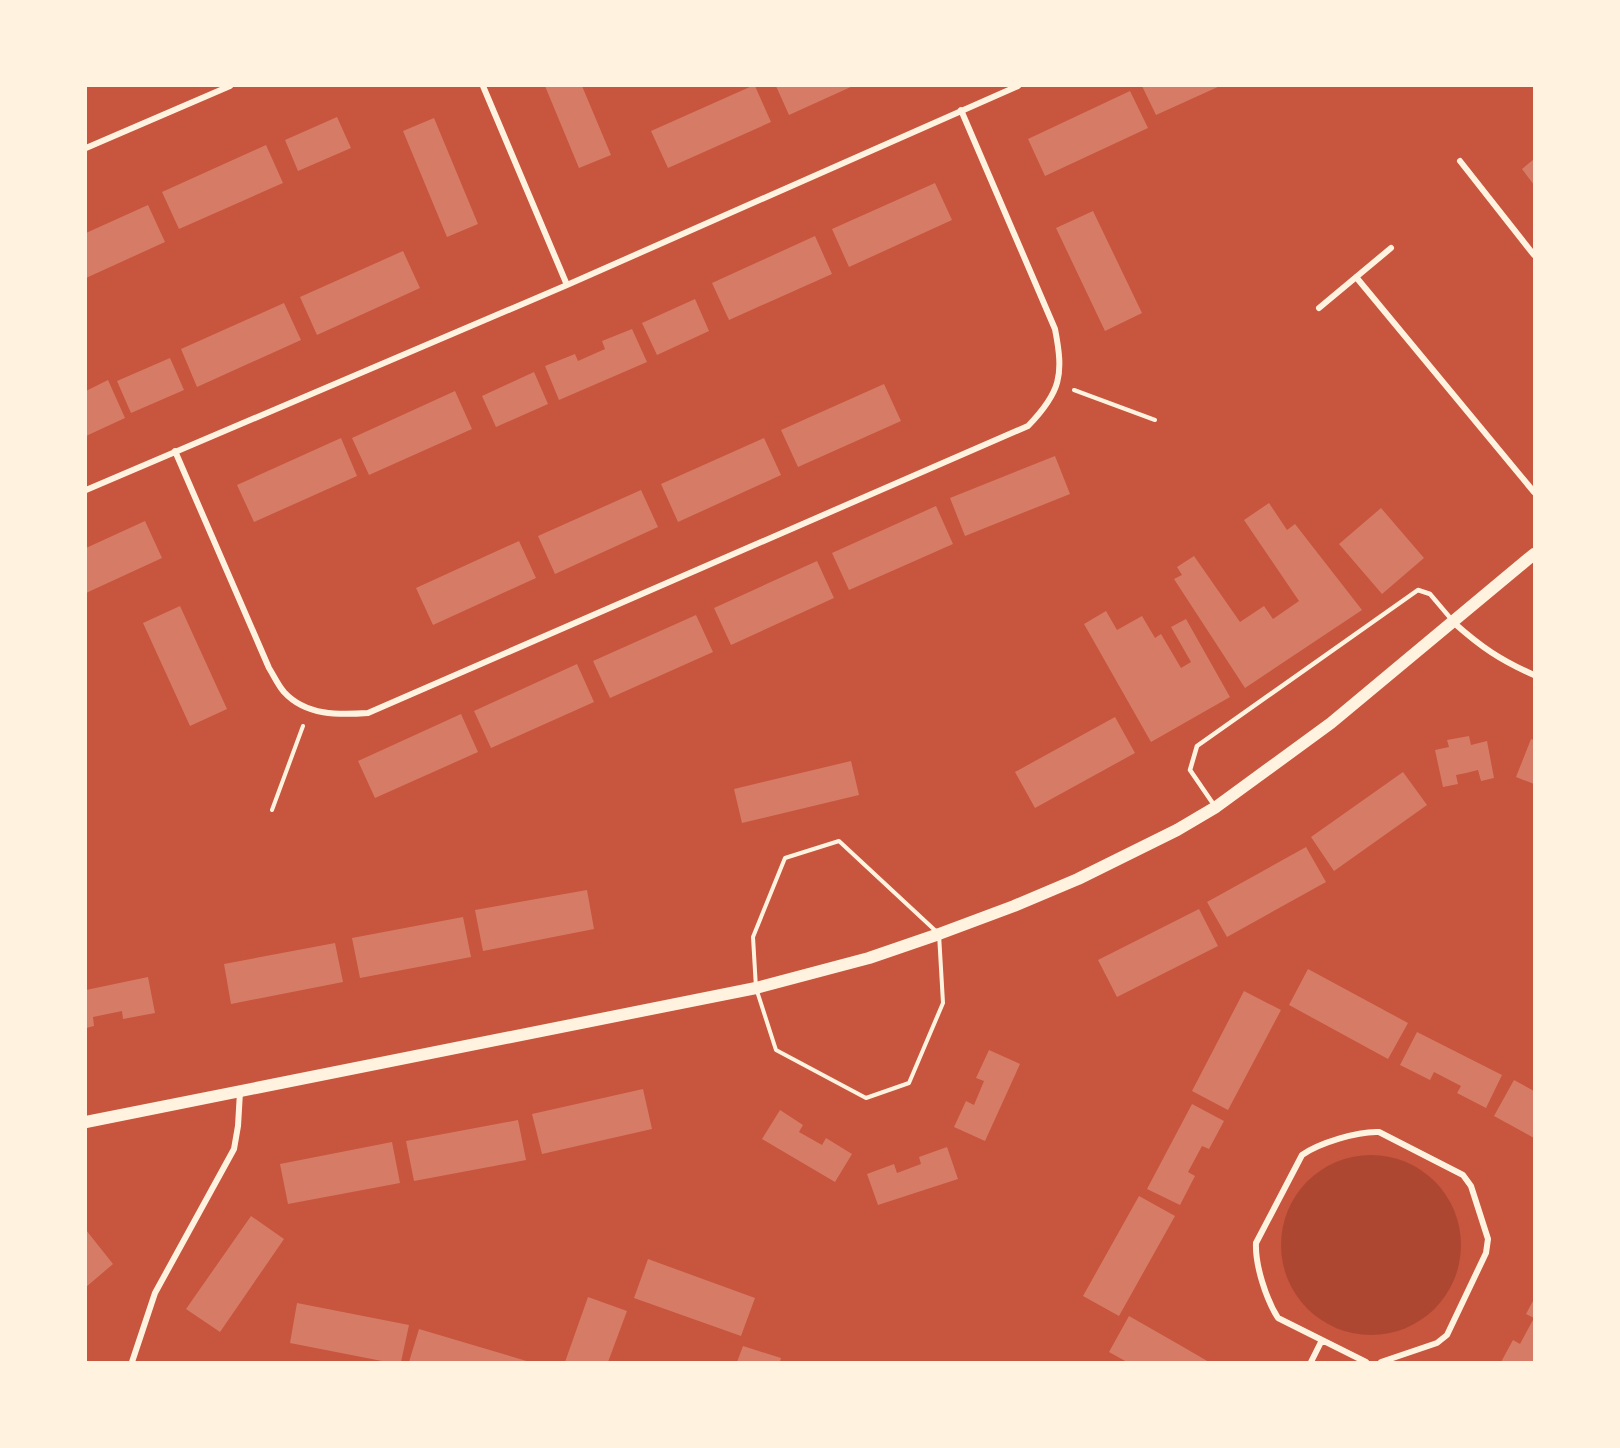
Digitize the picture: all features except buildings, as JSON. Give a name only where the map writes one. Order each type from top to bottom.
[{"type":"main road","points":[[86,1122],[756,988],[868,958],[939,934],[1078,879],[1177,830],[1216,807],[1331,723],[1534,554]]},
{"type":"street","points":[[86,148],[230,86]]},
{"type":"street","points":[[483,86],[567,285]]},
{"type":"street","points":[[86,490],[567,285],[1018,86]]},
{"type":"street","points":[[175,451],[269,668],[285,693],[310,710],[337,715],[368,713],[1028,426],[1047,407],[1057,384],[1061,359],[1055,329],[961,110]]},
{"type":"street","points":[[1460,161],[1534,255]]},
{"type":"street","points":[[1319,308],[1391,248]]},
{"type":"street","points":[[1356,278],[1534,492]]},
{"type":"street","points":[[1453,622],[1476,642],[1504,661],[1534,675]]},
{"type":"street","points":[[132,1362],[155,1293],[234,1149],[240,1092]]},
{"type":"street","points":[[1366,1362],[1278,1318],[1272,1308],[1256,1256],[1256,1243],[1302,1155],[1312,1148],[1368,1132],[1379,1132],[1463,1175],[1472,1186],[1488,1239],[1486,1253],[1447,1335],[1437,1343],[1381,1362]]},
{"type":"street","points":[[1311,1362],[1322,1340]]},
{"type":"lane","points":[[1216,807],[1190,770],[1197,746],[1418,590],[1430,594],[1453,622]]},
{"type":"path","points":[[1057,384],[1155,420]]},
{"type":"path","points":[[272,810],[310,710]]},
{"type":"path","points":[[839,841],[939,934],[942,1003],[909,1083],[866,1098],[776,1050],[756,988],[753,937],[785,858],[839,841]]},
{"type":"shaded area","points":[[1371,1155],[1406,1162],[1435,1181],[1454,1210],[1461,1245],[1454,1280],[1435,1309],[1406,1328],[1371,1335],[1336,1328],[1307,1309],[1288,1280],[1281,1245],[1288,1210],[1307,1181],[1336,1162]]}]
